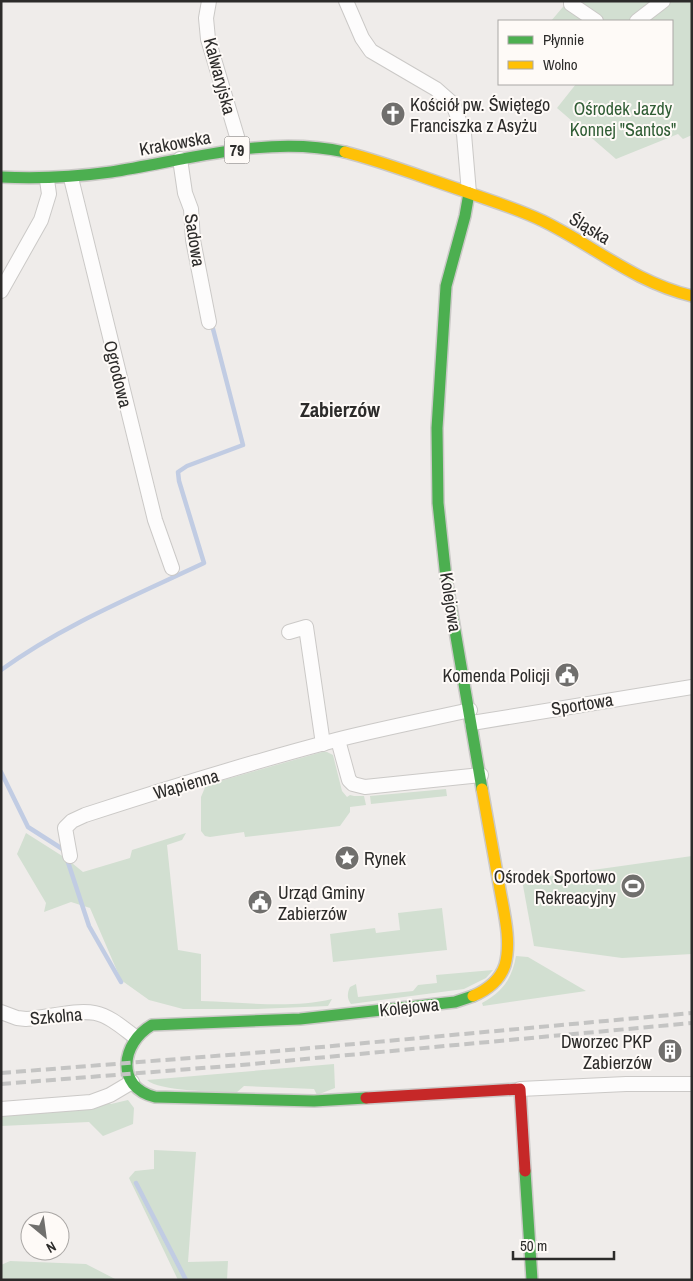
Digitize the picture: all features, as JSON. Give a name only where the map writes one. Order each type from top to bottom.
[{"type":"street","name":"Kalwaryjska","points":[[209,1],[206,18],[208,39],[241,150]]},
{"type":"street","points":[[571,1],[571,4],[595,20]]},
{"type":"street","points":[[638,20],[663,1]]},
{"type":"street","points":[[349,3],[370,51],[436,89],[453,104],[464,134],[468,193]]},
{"type":"street","name":"Krakowska","points":[[1,177],[48,180],[71,178],[241,150],[294,146],[331,149],[396,168],[468,193]]},
{"type":"street","name":"Sadowa","points":[[180,159],[185,193],[191,209],[193,240],[209,322]]},
{"type":"street","name":"Ogrodowa","points":[[71,178],[154,520],[172,568]]},
{"type":"street","points":[[1,291],[41,220],[49,194],[48,180]]},
{"type":"street","name":"Śląska","points":[[468,193],[518,211],[554,227],[638,277],[665,289],[692,296]]},
{"type":"street","name":"Kolejowa","points":[[135,1037],[142,1030],[152,1025],[300,1019],[446,1003],[470,998],[490,987],[504,970],[508,959],[508,945],[481,775],[446,578],[438,503],[437,428],[446,286],[465,216],[468,193]]},
{"type":"street","points":[[290,632],[306,627],[323,744]]},
{"type":"street","name":"Sportowa","points":[[471,716],[692,687]]},
{"type":"street","name":"Wapienna","points":[[70,856],[65,828],[72,821],[168,788],[338,740],[471,716]]},
{"type":"street","points":[[338,740],[349,780],[352,784],[365,787],[481,775]]},
{"type":"street","name":"Szkolna","points":[[1,1012],[26,1020],[74,1013],[96,1013],[109,1018],[135,1037]]},
{"type":"street","points":[[135,1037],[127,1054],[127,1070],[132,1082],[144,1093],[158,1098],[324,1101],[626,1084],[692,1084]]},
{"type":"street","points":[[1,1109],[91,1102],[132,1082]]},
{"type":"street","points":[[520,1089],[532,1280]]},
{"type":"green space","name":"Ośrodek Jazdy Konnej \"Santos\"","points":[[568,1],[692,1],[692,135],[683,139],[678,134],[616,159],[557,108],[575,85],[673,85],[673,20],[552,20]]},
{"type":"green space","points":[[322,752],[333,755],[342,791],[347,797],[350,795],[364,796],[366,805],[350,807],[350,812],[340,826],[245,837],[244,832],[210,837],[205,836],[201,831],[201,797],[206,785]]},
{"type":"green space","points":[[446,789],[447,796],[371,804],[370,796]]},
{"type":"green space","points":[[26,833],[67,859],[83,872],[130,858],[132,850],[186,833],[182,840],[167,845],[178,950],[201,954],[201,1001],[300,1004],[332,999],[328,1006],[257,1009],[183,1009],[149,1000],[121,980],[90,908],[71,902],[44,912],[46,903],[17,854]]},
{"type":"green space","points":[[692,856],[692,954],[622,958],[534,946],[522,880]]},
{"type":"green space","points":[[442,908],[447,950],[333,962],[330,934],[375,928],[376,933],[400,930],[398,913]]},
{"type":"green space","points":[[516,956],[528,957],[586,991],[483,1006],[482,1003],[495,994],[509,978]]},
{"type":"green space","points":[[493,970],[486,978],[464,989],[351,1004],[348,998],[350,987],[356,984],[358,997],[413,991],[418,985],[437,983],[436,975]]},
{"type":"green space","points":[[334,1064],[335,1088],[317,1095],[314,1089],[244,1086],[236,1093],[175,1089],[153,1084],[147,1080]]},
{"type":"green space","points":[[128,1100],[134,1108],[133,1124],[103,1136],[89,1122],[1,1126],[1,1115],[97,1108],[108,1102],[111,1104]]},
{"type":"green space","points":[[154,1150],[196,1152],[188,1262],[228,1261],[227,1280],[178,1280],[129,1178],[135,1171],[154,1169]]},
{"type":"green space","points":[[10,1261],[86,1264],[117,1280],[1,1280],[1,1265]]},
{"type":"waterway","points":[[1,670],[74,625],[125,599],[204,563],[179,481],[178,472],[187,466],[243,445],[212,325]]},
{"type":"waterway","points":[[1,772],[28,827],[64,850],[89,926],[121,982]]},
{"type":"waterway","points":[[136,1183],[186,1280]]},
{"type":"railway","points":[[1,1073],[278,1051],[692,1013]]},
{"type":"railway","points":[[1,1084],[241,1065],[692,1023]]},
{"type":"traffic: fast","points":[[1,177],[42,178],[97,174],[228,151],[257,148],[286,146],[316,147],[345,152]]},
{"type":"traffic: fast","points":[[469,193],[465,216],[446,286],[437,428],[438,503],[446,578],[482,789]]},
{"type":"traffic: fast","points":[[366,1098],[314,1101],[155,1097],[142,1092],[133,1084],[128,1075],[127,1064],[134,1042],[152,1025],[300,1019],[455,1002],[473,996]]},
{"type":"traffic: fast","points":[[525,1171],[532,1280]]},
{"type":"traffic: slow","points":[[345,152],[374,160],[523,212],[562,231],[632,273],[671,290],[692,296]]},
{"type":"traffic: slow","points":[[473,996],[488,988],[500,975],[505,965],[508,945],[505,914],[482,789]]},
{"type":"traffic: jam","points":[[366,1098],[520,1089],[525,1171]]},
{"type":"place","name":"Kościół pw. Świętego Franciszka z Asyżu","points":[[393,114]]},
{"type":"place","name":"Komenda Policji","points":[[567,675]]},
{"type":"place","name":"Rynek","points":[[347,858]]},
{"type":"place","name":"Ośrodek Sportowo Rekreacyjny","points":[[633,886]]},
{"type":"place","name":"Urząd Gminy Zabierzów","points":[[260,902]]},
{"type":"place","name":"Dworzec PKP Zabierzów","points":[[670,1051]]},
{"type":"district","name":"Zabierzów","points":[[340,409]]}]
